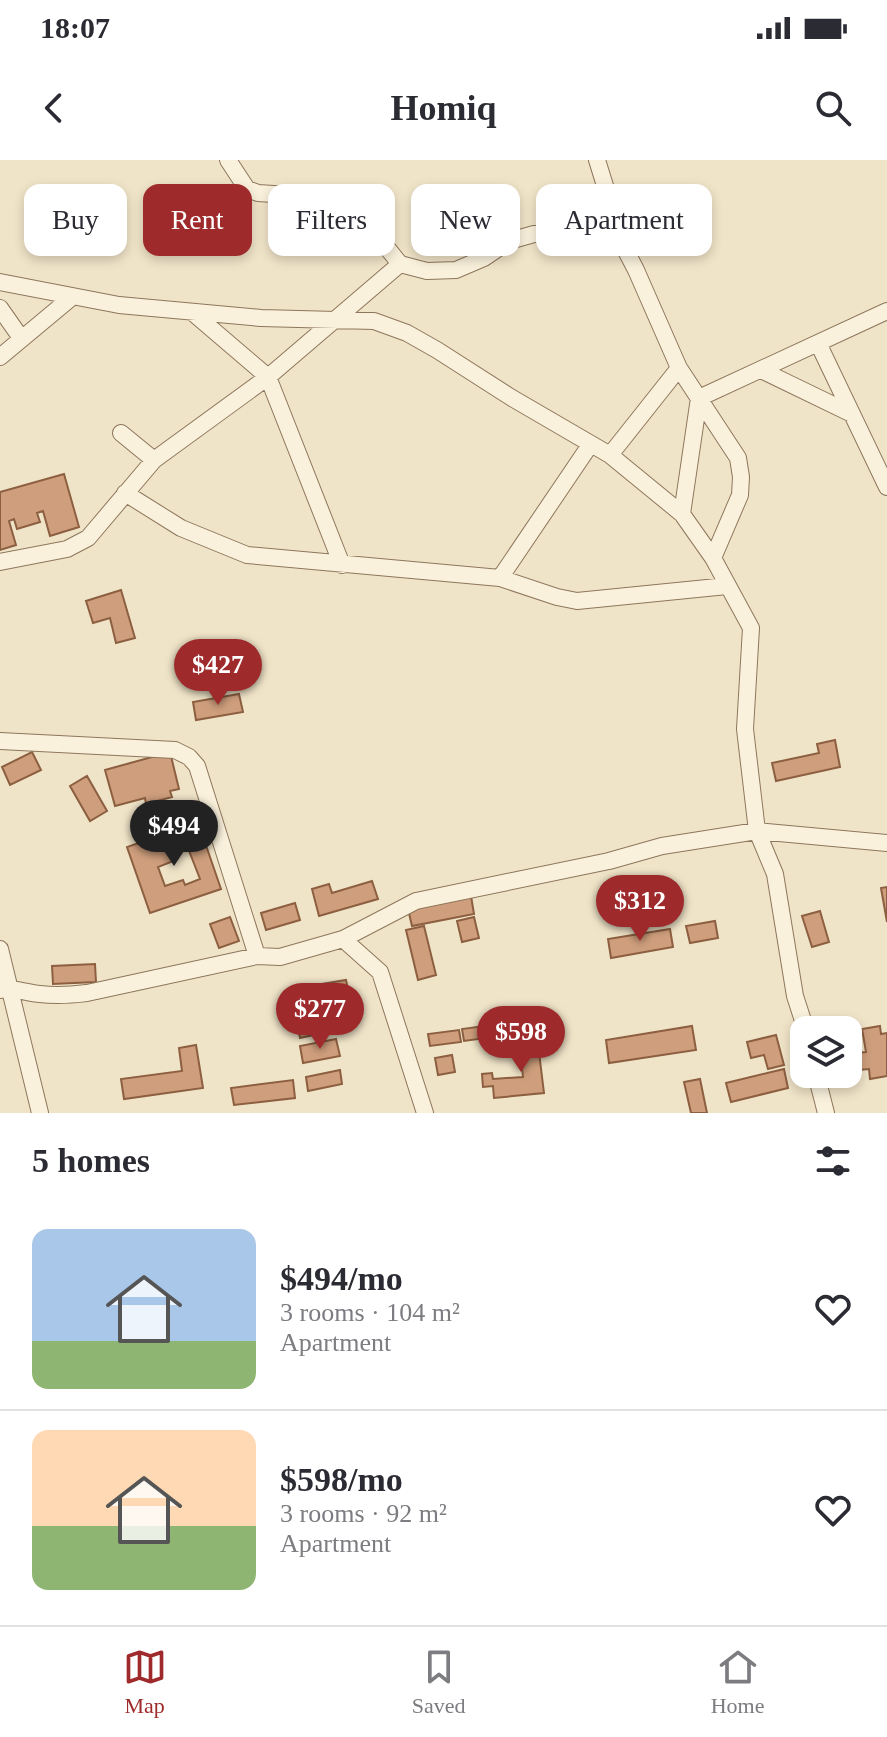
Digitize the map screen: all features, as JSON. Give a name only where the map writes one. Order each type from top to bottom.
[{"type":"street","points":[[228,160],[247,189],[325,201],[376,234],[400,264],[427,271],[456,270],[484,258],[509,241],[536,234]]},
{"type":"street","points":[[597,160],[604,184]]},
{"type":"street","points":[[628,256],[679,368],[738,458],[740,495],[713,558]]},
{"type":"street","points":[[0,562],[67,549],[88,538],[154,460],[268,377],[400,264]]},
{"type":"street","points":[[0,282],[119,305],[261,318],[374,321],[407,333],[610,455],[682,514],[713,558],[751,628],[745,729],[757,831],[775,874],[795,996],[801,1016]]},
{"type":"street","points":[[0,357],[72,297]]},
{"type":"street","points":[[0,308],[21,338]]},
{"type":"street","points":[[699,398],[887,311]]},
{"type":"street","points":[[191,312],[268,377],[342,565]]},
{"type":"street","points":[[818,343],[887,487]]},
{"type":"street","points":[[610,455],[679,368]]},
{"type":"street","points":[[761,370],[852,414]]},
{"type":"street","points":[[682,514],[699,398]]},
{"type":"street","points":[[121,433],[154,460]]},
{"type":"street","points":[[500,578],[590,445]]},
{"type":"street","points":[[125,493],[181,528],[247,555],[500,578],[577,601],[727,586]]},
{"type":"street","points":[[0,741],[175,750],[189,757],[197,766],[257,956]]},
{"type":"street","points":[[5,989],[38,994],[87,993],[257,956],[280,957],[343,939],[416,901],[609,861],[662,846],[757,831],[887,843]]},
{"type":"street","points":[[343,939],[380,972],[425,1113]]},
{"type":"street","points":[[0,949],[5,989],[40,1113]]},
{"type":"street","points":[[820,1088],[826,1113]]},
{"type":"building","points":[[64,474],[79,527],[50,536],[43,511],[37,513],[40,522],[17,529],[14,519],[9,521],[16,545],[0,550],[0,492]]},
{"type":"building","points":[[121,590],[135,638],[116,643],[110,618],[93,623],[86,601]]},
{"type":"building","points":[[239,694],[243,712],[196,720],[193,702]]},
{"type":"building","points":[[835,740],[840,767],[776,781],[772,763],[819,753],[817,744]]},
{"type":"building","points":[[32,752],[41,770],[10,785],[2,767]]},
{"type":"building","points":[[170,752],[179,789],[170,791],[172,797],[146,804],[145,798],[115,806],[105,770]]},
{"type":"building","points":[[87,776],[107,811],[90,821],[70,786]]},
{"type":"building","points":[[198,822],[221,889],[150,913],[127,847]],"holes":[[[186,843],[200,879],[185,885],[183,880],[165,886],[158,867],[176,860],[171,848]]]},
{"type":"building","points":[[372,881],[378,899],[319,916],[312,889],[329,884],[332,893]]},
{"type":"building","points":[[887,887],[887,922],[881,888]]},
{"type":"building","points":[[471,896],[474,914],[412,926],[408,909]]},
{"type":"building","points":[[295,903],[300,920],[266,930],[261,913]]},
{"type":"building","points":[[820,911],[829,942],[812,947],[802,916]]},
{"type":"building","points":[[230,917],[239,941],[219,948],[210,924]]},
{"type":"building","points":[[474,917],[479,938],[462,942],[457,921]]},
{"type":"building","points":[[715,921],[718,938],[690,943],[686,926]]},
{"type":"building","points":[[424,926],[436,975],[418,980],[406,930]]},
{"type":"building","points":[[670,929],[673,947],[611,958],[608,939]]},
{"type":"building","points":[[95,964],[96,982],[53,984],[52,966]]},
{"type":"building","points":[[346,980],[349,995],[312,1002],[318,1034],[300,1038],[291,989]]},
{"type":"building","points":[[484,1026],[486,1038],[464,1041],[462,1029]]},
{"type":"building","points":[[692,1026],[696,1050],[609,1063],[606,1040]]},
{"type":"building","points":[[880,1026],[881,1034],[887,1033],[887,1076],[870,1079],[869,1069],[862,1070],[862,1052],[866,1052],[862,1029]]},
{"type":"building","points":[[459,1030],[461,1042],[430,1046],[428,1034]]},
{"type":"building","points":[[776,1035],[784,1065],[768,1069],[764,1055],[751,1058],[747,1042]]},
{"type":"building","points":[[537,1036],[544,1093],[494,1098],[493,1086],[483,1087],[482,1074],[492,1073],[493,1079],[523,1077],[519,1038]]},
{"type":"building","points":[[336,1039],[340,1056],[303,1063],[300,1046]]},
{"type":"building","points":[[196,1045],[203,1088],[124,1099],[121,1079],[182,1071],[179,1048]]},
{"type":"building","points":[[452,1055],[455,1072],[438,1075],[435,1058]]},
{"type":"building","points":[[784,1069],[788,1088],[731,1102],[726,1083]]},
{"type":"building","points":[[340,1070],[342,1084],[308,1091],[306,1077]]},
{"type":"building","points":[[700,1079],[707,1113],[691,1113],[684,1082]]},
{"type":"building","points":[[293,1080],[295,1098],[234,1105],[231,1088]]}]
